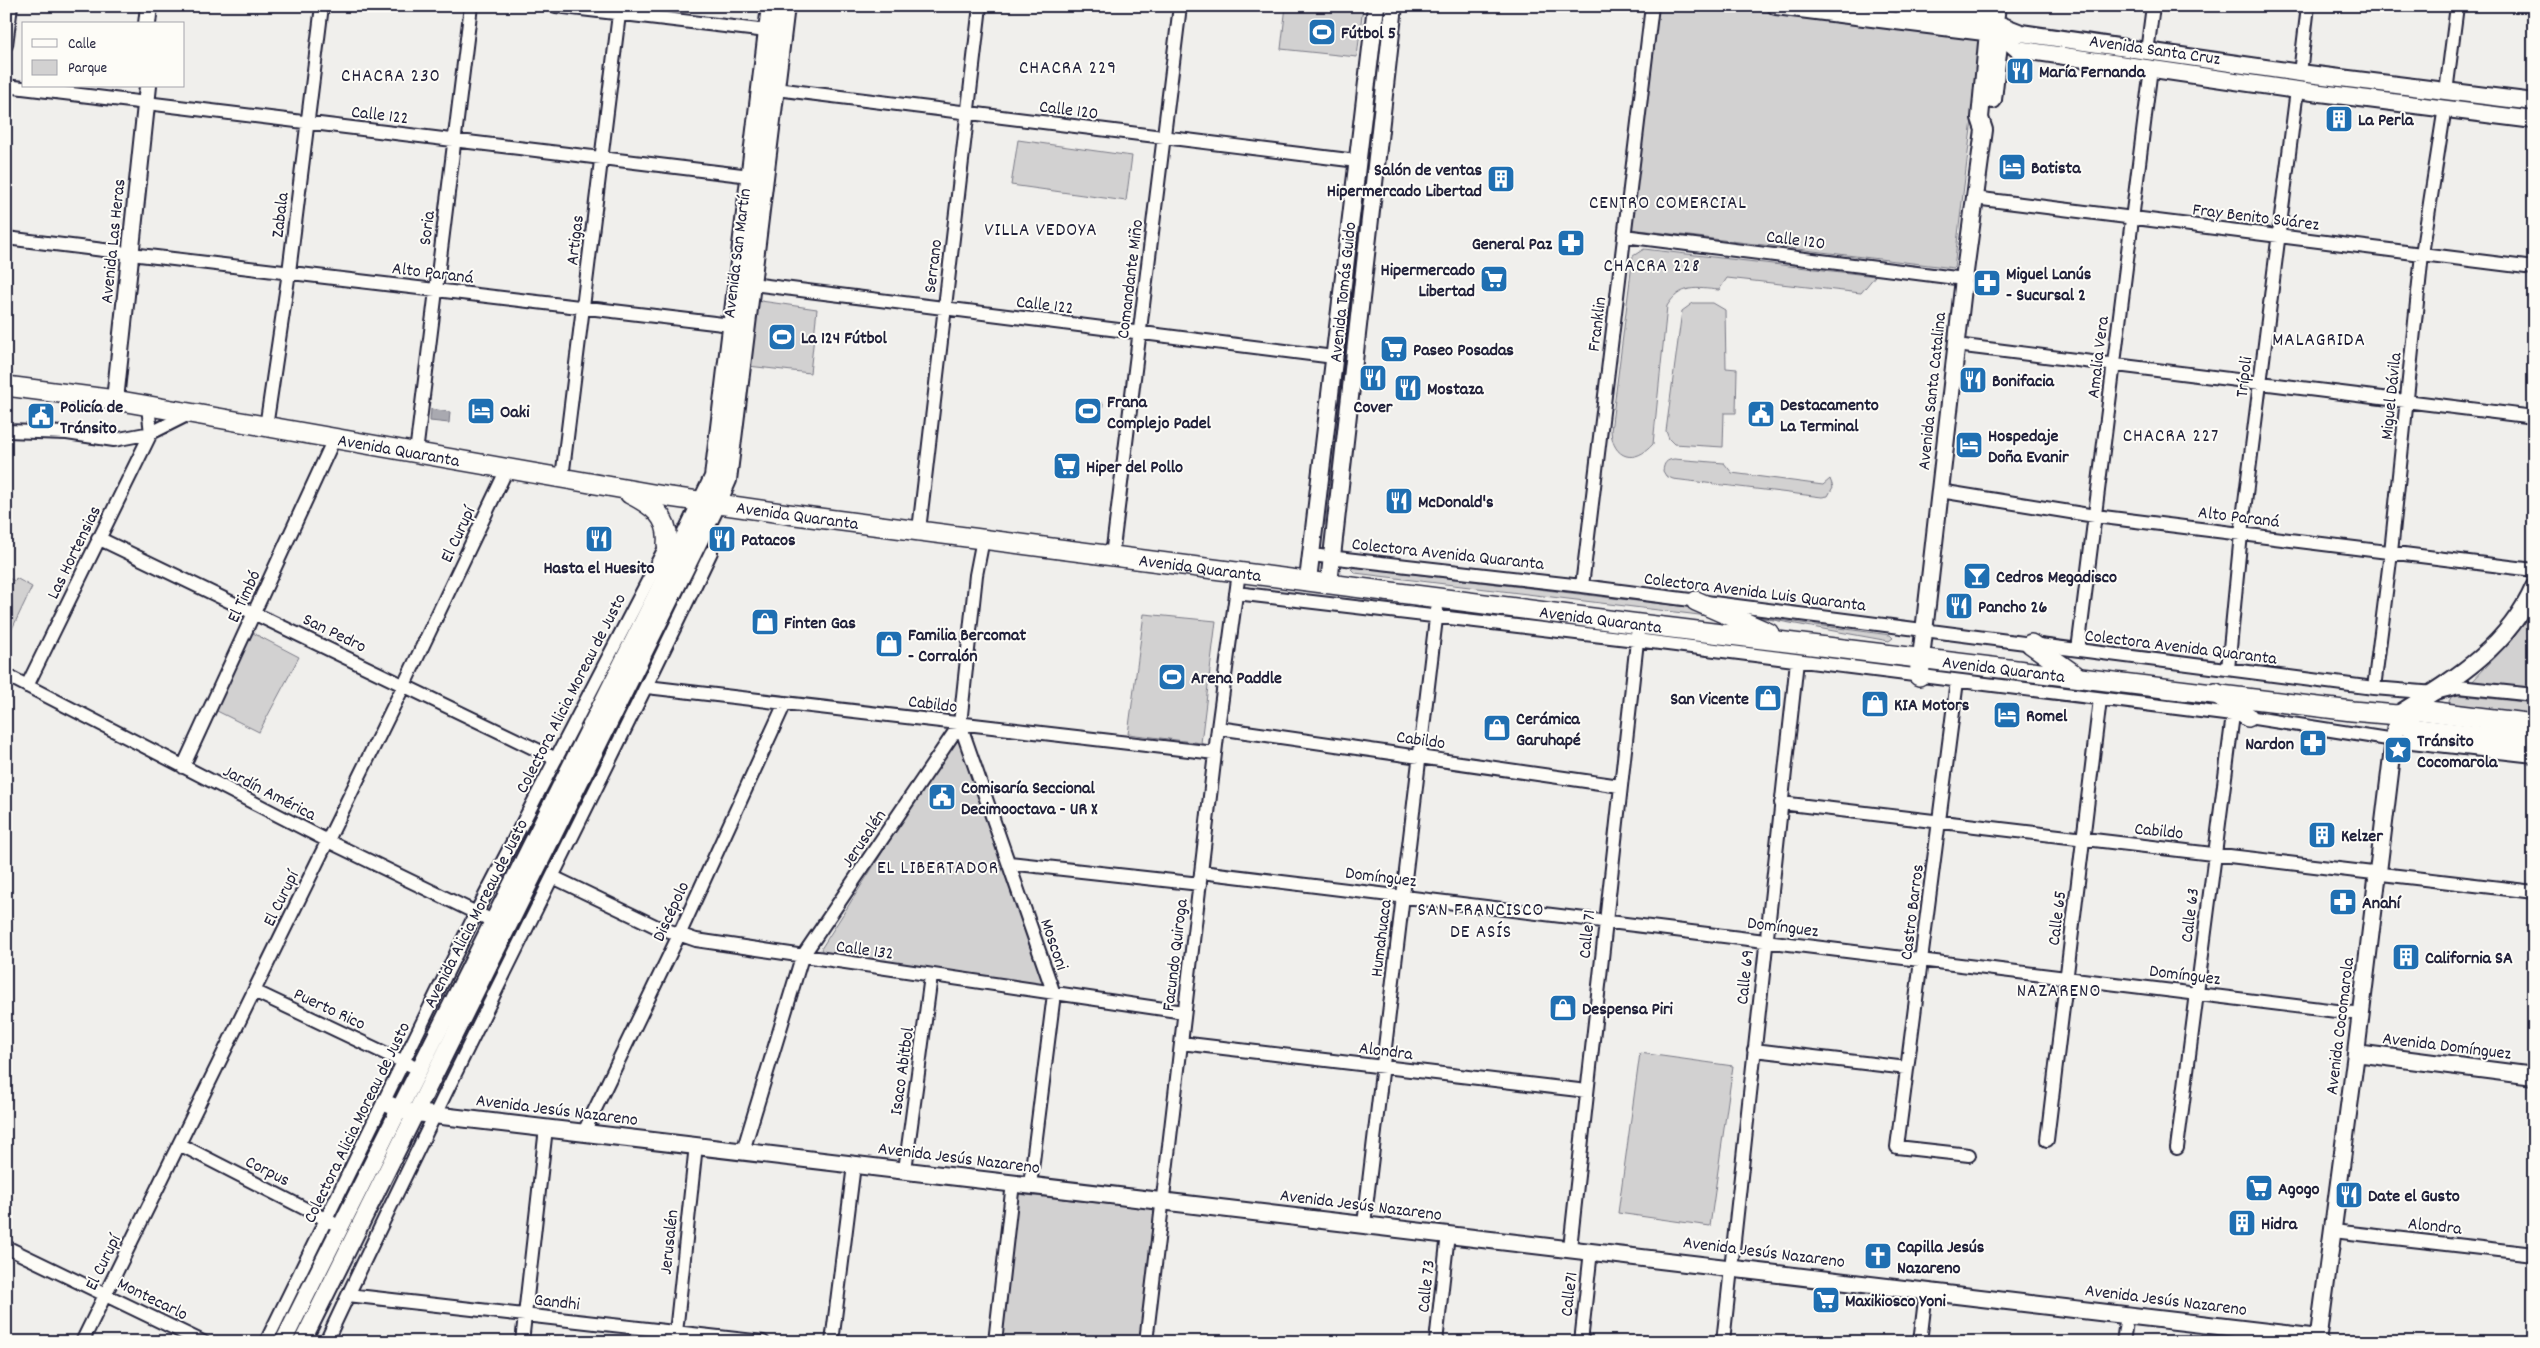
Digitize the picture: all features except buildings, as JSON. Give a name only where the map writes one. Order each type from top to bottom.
[{"type":"highway","name":"Avenida Quaranta","points":[[6,386],[111,399],[507,469],[710,502],[1112,556],[1439,597],[1638,632],[1788,641],[1920,667],[2076,676],[2397,715],[2420,710],[2534,724]]},
{"type":"highway","points":[[618,488],[648,504],[663,517],[668,536],[667,544]]},
{"type":"highway","points":[[1696,602],[1788,641]]},
{"type":"highway","points":[[2031,644],[2076,676]]},
{"type":"highway","points":[[2215,693],[2240,716]]},
{"type":"highway","name":"Avenida Quaranta","points":[[2397,715],[2410,728],[2534,742]]},
{"type":"main road","points":[[147,22],[149,6]]},
{"type":"main road","points":[[156,22],[158,6]]},
{"type":"main road","name":"Avenida San Martín","points":[[710,502],[770,6]]},
{"type":"main road","name":"Avenida San Martín","points":[[710,502],[728,480],[786,6]]},
{"type":"main road","name":"Avenida Tomás Guido","points":[[1308,580],[1376,6]]},
{"type":"main road","name":"Avenida Tomás Guido","points":[[1329,583],[1394,6]]},
{"type":"main road","name":"Avenida Santa Cruz","points":[[1776,6],[1995,23],[2017,49],[2297,90],[2446,100],[2534,102]]},
{"type":"main road","name":"Avenida Santa Cruz","points":[[1901,6],[1975,15],[2022,33],[2300,73],[2446,100],[2534,120]]},
{"type":"main road","name":"Avenida Santa Catalina","points":[[1920,667],[1956,345],[1984,130],[1980,118],[1995,23]]},
{"type":"main road","name":"Avenida Las Heras","points":[[111,399],[141,97]]},
{"type":"main road","name":"Avenida Alicia Moreau de Justo","points":[[302,1342],[400,1108],[419,1069],[500,925],[657,593],[710,502]]},
{"type":"main road","name":"Avenida Alicia Moreau de Justo","points":[[283,1342],[334,1223],[400,1108],[500,925],[710,502]]},
{"type":"main road","points":[[2397,715],[2434,693],[2476,663],[2500,640],[2524,609],[2534,587]]},
{"type":"main road","name":"Avenida Cocomarola","points":[[2318,1340],[2361,1014],[2397,715]]},
{"type":"main road","name":"Avenida Domínguez","points":[[2356,1053],[2534,1076]]},
{"type":"main road","name":"Avenida Jesús Nazareno","points":[[400,1108],[435,1115],[854,1165],[1731,1266],[2318,1340]]},
{"type":"street","points":[[6,44],[11,6]]},
{"type":"street","name":"Zabala","points":[[266,427],[289,272],[322,6]]},
{"type":"street","name":"Soria","points":[[416,453],[470,6]]},
{"type":"street","points":[[556,6],[620,10],[767,31]]},
{"type":"street","name":"Serrano","points":[[919,530],[980,6]]},
{"type":"street","name":"Comandante Miño","points":[[1112,556],[1180,6]]},
{"type":"street","name":"Franklin","points":[[1582,586],[1652,6]]},
{"type":"street","points":[[2147,52],[2153,6]]},
{"type":"street","points":[[2300,73],[2308,6]]},
{"type":"street","name":"Miguel Dávila","points":[[2374,688],[2391,552],[2422,254],[2446,100],[2457,6]]},
{"type":"street","name":"Artigas","points":[[562,478],[620,10]]},
{"type":"street","name":"Amalia Vera","points":[[2078,650],[2151,68]]},
{"type":"street","name":"Calle 122","points":[[6,86],[22,87]]},
{"type":"street","name":"Calle 122","points":[[31,88],[141,97],[308,123],[750,176]]},
{"type":"street","name":"Calle 120","points":[[776,89],[1357,162]]},
{"type":"street","name":"Trípoli","points":[[2228,669],[2242,534],[2297,90]]},
{"type":"street","name":"Fray Benito Suárez","points":[[1974,198],[2534,268]]},
{"type":"street","name":"Calle 120","points":[[1624,236],[1964,279]]},
{"type":"street","name":"Alto Paraná","points":[[6,238],[731,325]]},
{"type":"street","name":"Calle 122","points":[[752,284],[1334,356]]},
{"type":"street","points":[[1956,345],[2534,417]]},
{"type":"street","points":[[148,407],[151,433]]},
{"type":"street","points":[[6,431],[67,433],[110,440],[151,433],[189,414]]},
{"type":"street","name":"Las Hortensias","points":[[27,686],[151,433]]},
{"type":"street","name":"El Timbó","points":[[183,767],[334,439]]},
{"type":"street","name":"El Curupí","points":[[82,1342],[404,685],[507,469]]},
{"type":"street","name":"Alto Paraná","points":[[1940,491],[2096,516],[2534,570]]},
{"type":"street","name":"San Pedro","points":[[98,538],[556,759]]},
{"type":"street","name":"Jerusalén","points":[[743,1151],[802,957],[960,724],[976,575],[983,539]]},
{"type":"street","name":"Colectora Alicia Moreau de Justo","points":[[400,1108],[404,1062],[476,913],[667,544]]},
{"type":"street","points":[[326,1342],[522,935],[553,877],[647,687],[711,552]]},
{"type":"street","name":"Colectora Avenida Quaranta","points":[[1311,555],[1582,586]]},
{"type":"street","name":"Facundo Quiroga","points":[[1146,1342],[1218,728],[1239,572]]},
{"type":"street","name":"Colectora Avenida Luis Quaranta","points":[[1582,586],[1924,630]]},
{"type":"street","points":[[637,601],[657,593]]},
{"type":"street","points":[[1236,593],[1437,616],[1638,632],[1797,661],[1920,667],[1957,681],[2240,716],[2394,740],[2534,756]]},
{"type":"street","name":"Humahuaca","points":[[1364,1224],[1439,597]]},
{"type":"street","name":"Colectora Avenida Quaranta","points":[[1924,630],[2374,688],[2434,693],[2459,687],[2534,695]]},
{"type":"street","name":"Calle 71","points":[[1570,1248],[1638,632]]},
{"type":"street","name":"Calle 69","points":[[1723,1342],[1797,661]]},
{"type":"street","name":"Jardín América","points":[[6,675],[328,841],[522,935]]},
{"type":"street","name":"Castro Barros","points":[[1957,681],[1923,960],[1897,1147],[1969,1155]]},
{"type":"street","name":"Cabildo","points":[[647,687],[1215,753]]},
{"type":"street","name":"Calle 65","points":[[2046,1140],[2100,700]]},
{"type":"street","name":"Discépolo","points":[[584,1132],[679,935],[785,703]]},
{"type":"street","name":"Calle 63","points":[[2178,1148],[2214,854],[2240,716]]},
{"type":"street","name":"Mosconi","points":[[960,724],[1054,994],[1030,1185]]},
{"type":"street","name":"Cabildo","points":[[1218,728],[1620,786]]},
{"type":"street","name":"Cabildo","points":[[1781,803],[2534,892]]},
{"type":"street","name":"Domínguez","points":[[1009,863],[1403,896],[2361,1014]]},
{"type":"street","name":"Calle 132","points":[[553,877],[655,926],[696,940],[1184,1012]]},
{"type":"street","name":"Isaco Abitbol","points":[[905,1170],[931,976]]},
{"type":"street","name":"Puerto Rico","points":[[254,992],[419,1069]]},
{"type":"street","name":"Alondra","points":[[1181,1044],[1587,1091]]},
{"type":"street","points":[[1754,1050],[1907,1068]]},
{"type":"street","points":[[522,1342],[546,1128]]},
{"type":"street","name":"Corpus","points":[[179,1144],[334,1223]]},
{"type":"street","name":"Jerusalén","points":[[675,1337],[696,1146]]},
{"type":"street","points":[[832,1342],[854,1165]]},
{"type":"street","points":[[995,1342],[1013,1183]]},
{"type":"street","name":"Colectora Alicia Moreau de Justo","points":[[266,1342],[334,1223]]},
{"type":"street","name":"Alondra","points":[[2333,1231],[2534,1254]]},
{"type":"street","name":"Calle 73","points":[[1436,1342],[1448,1234]]},
{"type":"street","name":"Montecarlo","points":[[6,1247],[203,1342]]},
{"type":"street","name":"Calle71","points":[[1580,1342],[1591,1251]]},
{"type":"street","points":[[1920,1342],[1926,1290]]},
{"type":"street","name":"Gandhi","points":[[348,1295],[525,1315],[675,1337],[763,1342]]},
{"type":"street","points":[[2123,1342],[2127,1315]]},
{"type":"green space","name":"Fútbol 5","points":[[1286,6],[1363,6],[1357,57],[1281,49]]},
{"type":"green space","points":[[1380,6],[1388,6],[1325,525],[1317,524]]},
{"type":"green space","points":[[1658,6],[1713,6],[1982,38],[1954,268],[1631,229]]},
{"type":"green space","points":[[1018,140],[1132,156],[1126,201],[1011,185]]},
{"type":"green space","points":[[1644,249],[1875,276],[1861,293],[1727,278],[1719,290],[1696,288],[1678,294],[1667,306],[1653,444],[1639,455],[1626,456],[1616,448],[1611,431],[1633,256]]},
{"type":"green space","name":"La 124 Fútbol","points":[[761,301],[817,309],[810,373],[748,366],[754,309]]},
{"type":"green space","points":[[1693,303],[1713,303],[1725,310],[1726,368],[1737,369],[1736,413],[1724,413],[1723,447],[1674,444],[1669,439],[1666,431],[1682,311]]},
{"type":"green space","points":[[1090,402],[1103,403],[1101,420],[1089,419]]},
{"type":"green space","points":[[1674,459],[1724,463],[1732,473],[1823,485],[1830,479],[1833,487],[1828,496],[1822,497],[1673,479],[1666,476],[1663,471],[1666,462]]},
{"type":"green space","points":[[1355,567],[1695,608],[1732,619],[1355,573],[1351,569]]},
{"type":"green space","points":[[6,577],[15,581],[16,578],[32,587],[11,631],[6,628]]},
{"type":"green space","points":[[2531,610],[2534,610],[2534,690],[2471,683],[2515,636]]},
{"type":"green space","name":"Arena Paddle","points":[[1144,614],[1216,621],[1201,743],[1128,734]]},
{"type":"green space","points":[[1757,617],[1890,635],[1893,638],[1889,641]]},
{"type":"green space","points":[[253,633],[299,657],[259,732],[213,709]]},
{"type":"green space","points":[[2459,695],[2534,703],[2534,717],[2451,707],[2449,701],[2452,696]]},
{"type":"green space","points":[[961,728],[1045,982],[1033,986],[826,957],[821,949]]},
{"type":"green space","points":[[1640,1053],[1733,1066],[1710,1226],[1618,1213]]},
{"type":"green space","points":[[1016,1194],[1154,1209],[1140,1342],[1000,1342]]},
{"type":"shaded area","points":[[431,409],[450,412],[449,423],[430,421]]},
{"type":"place","name":"Fútbol 5","points":[[1322,32]]},
{"type":"place","name":"María Fernanda","points":[[2020,71]]},
{"type":"place","name":"La Perla","points":[[2339,119]]},
{"type":"place","name":"Batista","points":[[2012,167]]},
{"type":"place","name":"Salón de ventas Hipermercado Libertad","points":[[1501,179]]},
{"type":"place","name":"General Paz","points":[[1571,243]]},
{"type":"place","name":"Hipermercado Libertad","points":[[1494,279]]},
{"type":"place","name":"Miguel Lanús - Sucursal 2","points":[[1987,283]]},
{"type":"place","name":"La 124 Fútbol","points":[[782,337]]},
{"type":"place","name":"Paseo Posadas","points":[[1394,349]]},
{"type":"place","name":"Cover","points":[[1373,378]]},
{"type":"place","name":"Bonifacia","points":[[1973,380]]},
{"type":"place","name":"Mostaza","points":[[1408,388]]},
{"type":"place","name":"Oaki","points":[[481,411]]},
{"type":"place","name":"Frana Complejo Padel","points":[[1088,411]]},
{"type":"place","name":"Destacamento La Terminal","points":[[1761,414]]},
{"type":"place","name":"Policía de Tránsito","points":[[41,416]]},
{"type":"place","name":"Hospedaje Doña Evanir","points":[[1969,445]]},
{"type":"place","name":"Hiper del Pollo","points":[[1067,466]]},
{"type":"place","name":"McDonald's","points":[[1399,501]]},
{"type":"place","name":"Hasta el Huesito","points":[[599,539]]},
{"type":"place","name":"Patacos","points":[[722,539]]},
{"type":"place","name":"Cedros Megadisco","points":[[1977,576]]},
{"type":"place","name":"Pancho 26","points":[[1959,606]]},
{"type":"place","name":"Finten Gas","points":[[765,622]]},
{"type":"place","name":"Familia Bercomat - Corralón","points":[[889,644]]},
{"type":"place","name":"Arena Paddle","points":[[1172,677]]},
{"type":"place","name":"San Vicente","points":[[1768,698]]},
{"type":"place","name":"KIA Motors","points":[[1875,704]]},
{"type":"place","name":"Romel","points":[[2007,715]]},
{"type":"place","name":"Cerámica Garuhapé","points":[[1497,728]]},
{"type":"place","name":"Nardon","points":[[2313,743]]},
{"type":"place","name":"Tránsito Cocomarola","points":[[2398,750]]},
{"type":"place","name":"Comisaría Seccional Decimooctava - UR X","points":[[942,797]]},
{"type":"place","name":"Kelzer","points":[[2322,835]]},
{"type":"place","name":"Anahí","points":[[2343,902]]},
{"type":"place","name":"California SA","points":[[2406,957]]},
{"type":"place","name":"Despensa Piri","points":[[1563,1008]]},
{"type":"place","name":"Agogo","points":[[2259,1188]]},
{"type":"place","name":"Date el Gusto","points":[[2349,1195]]},
{"type":"place","name":"Hidra","points":[[2242,1223]]},
{"type":"place","name":"Capilla Jesús Nazareno","points":[[1878,1256]]},
{"type":"place","name":"Maxikiosco Yoni","points":[[1826,1300]]},
{"type":"district","name":"CHACRA 229","points":[[1068,66]]},
{"type":"district","name":"CHACRA 230","points":[[391,74]]},
{"type":"district","name":"CENTRO COMERCIAL","points":[[1668,201]]},
{"type":"district","name":"VILLA VEDOYA","points":[[1041,228]]},
{"type":"district","name":"CHACRA 228","points":[[1652,264]]},
{"type":"district","name":"MALAGRIDA","points":[[2319,338]]},
{"type":"district","name":"CHACRA 227","points":[[2171,434]]},
{"type":"district","name":"EL LIBERTADOR","points":[[938,866]]},
{"type":"district","name":"SAN FRANCISCO DE ASÍS","points":[[1481,919]]},
{"type":"district","name":"NAZARENO","points":[[2059,989]]}]
